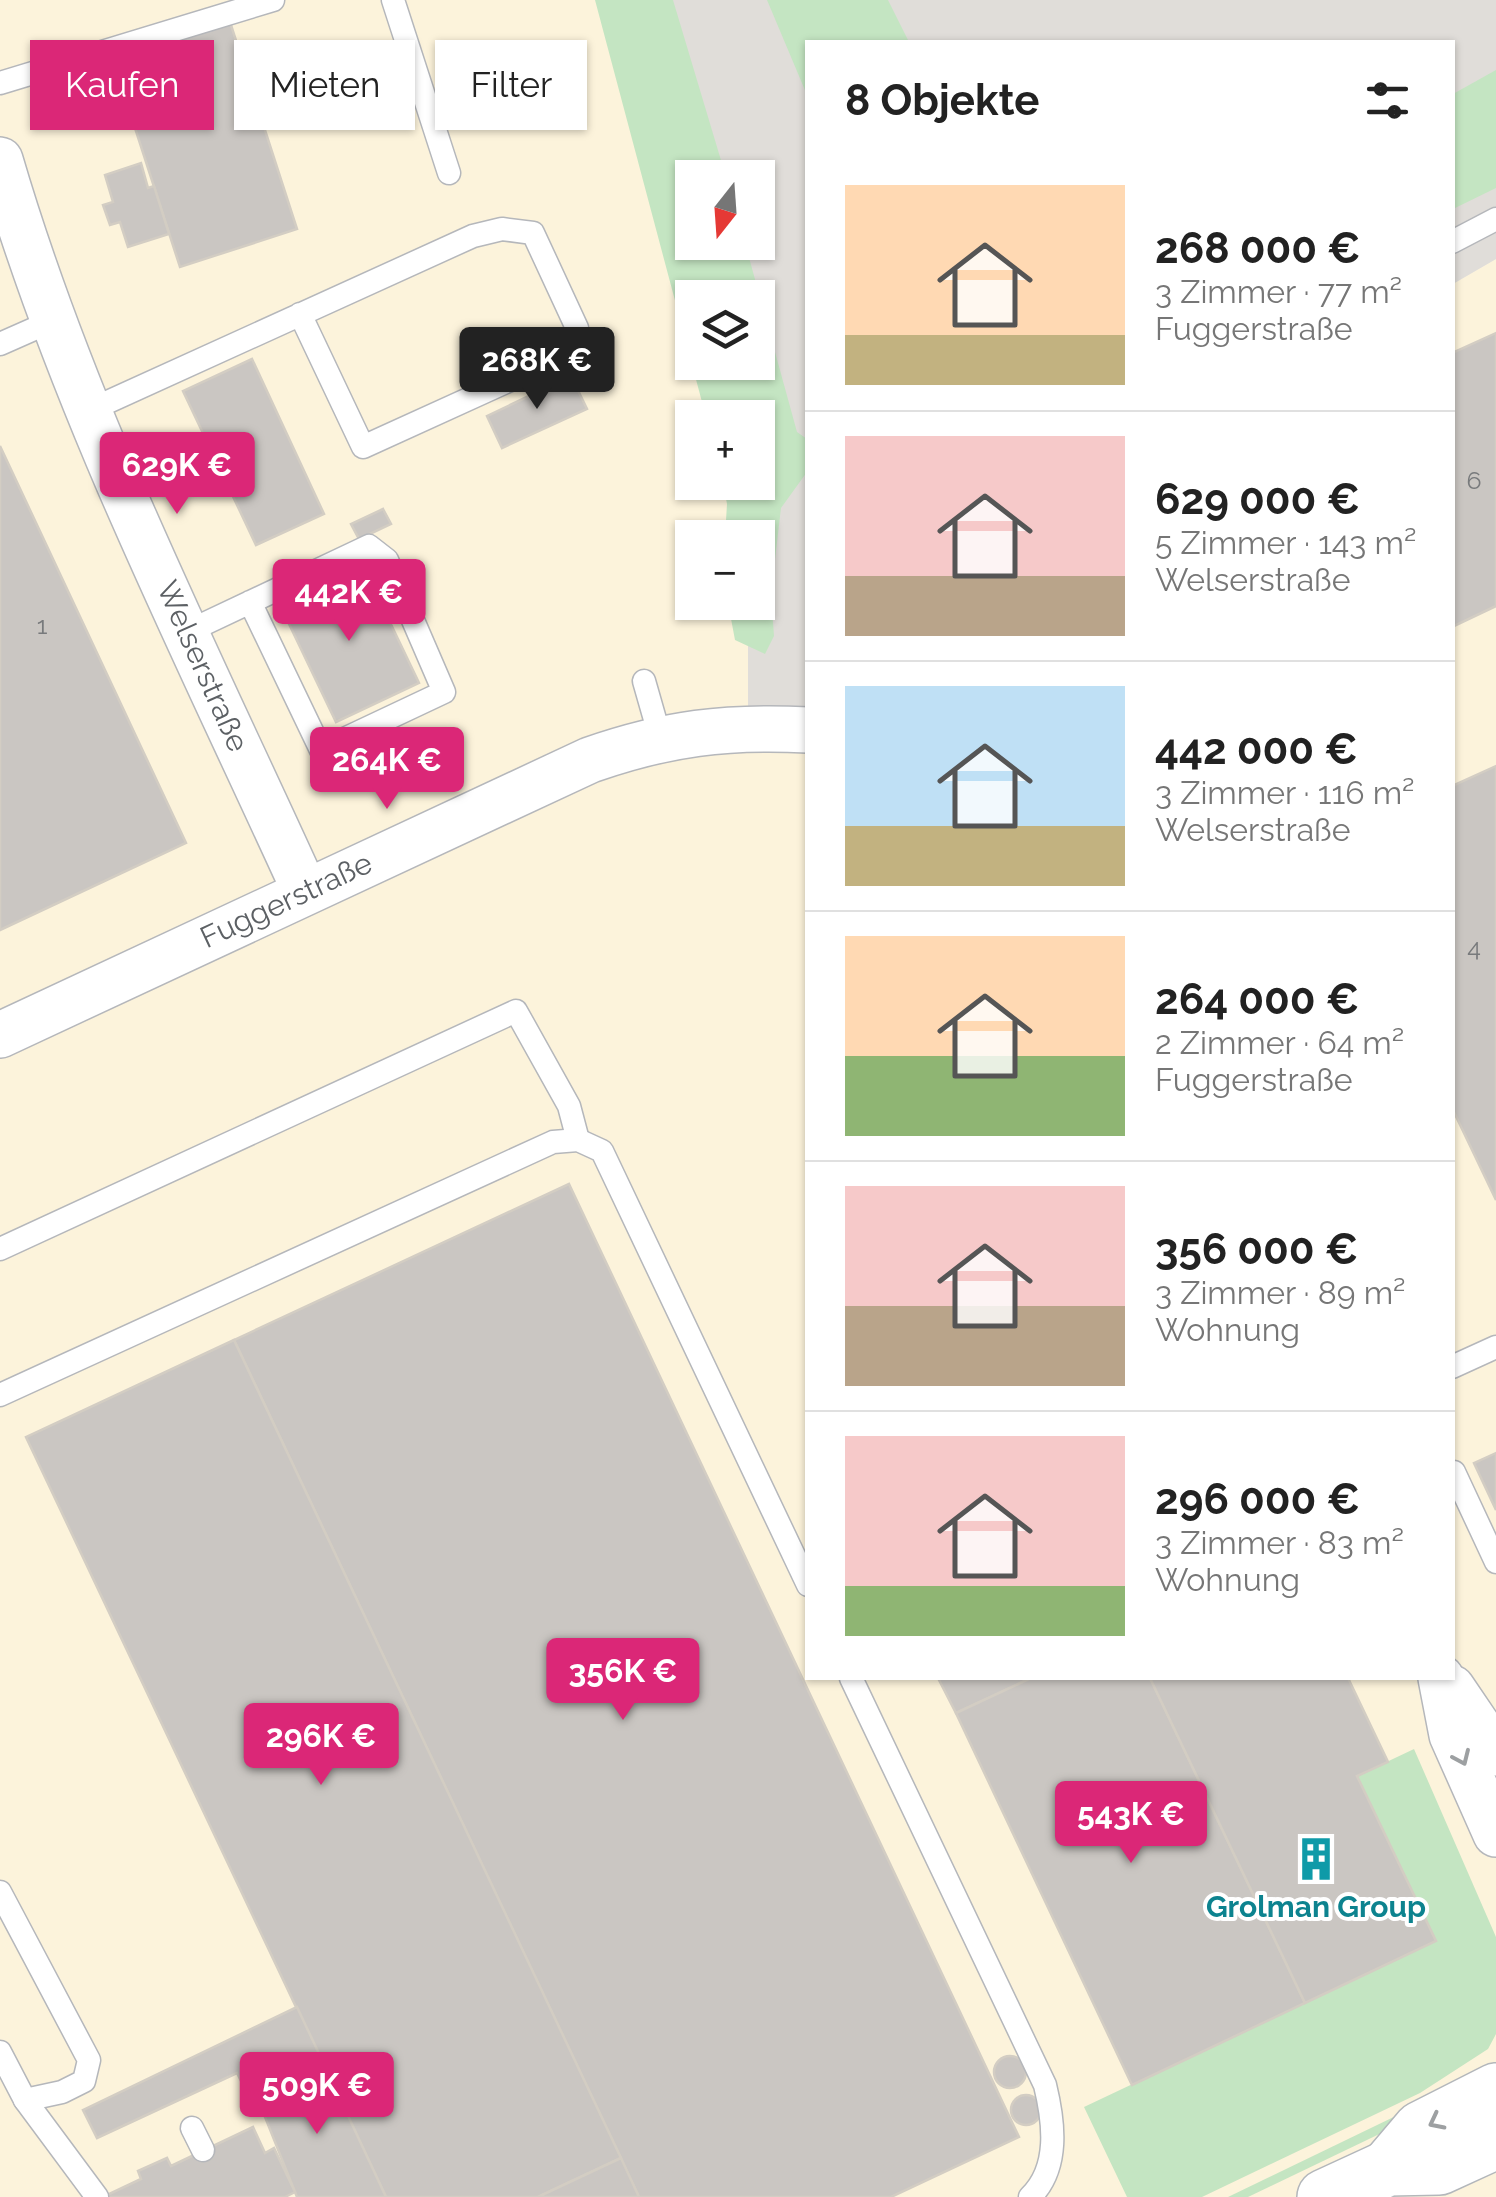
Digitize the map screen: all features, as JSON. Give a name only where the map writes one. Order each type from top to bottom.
[{"type":"main road","points":[[1388,2168],[1421,2128],[1496,2091]]},
{"type":"main road","points":[[1325,2197],[1388,2168],[1438,2167],[1496,2141]]},
{"type":"street","name":"Welserstraße","points":[[0,160],[52,320],[88,411],[305,891]]},
{"type":"street","name":"Fuggerstraße","points":[[0,1035],[590,760],[660,737],[747,727],[805,730]]},
{"type":"street","points":[[1442,1680],[1452,1735],[1496,1834]]},
{"type":"street","points":[[1443,1680],[1496,1752]]},
{"type":"lane","points":[[0,83],[273,0]]},
{"type":"lane","points":[[393,0],[449,172]]},
{"type":"lane","points":[[1455,240],[1496,219]]},
{"type":"lane","points":[[88,411],[300,314],[472,236],[502,229],[534,233],[577,328],[569,346],[552,361],[362,448],[300,314]]},
{"type":"lane","points":[[0,344],[52,320]]},
{"type":"lane","points":[[188,632],[250,602],[369,546],[387,560],[444,692],[320,750],[250,602]]},
{"type":"lane","points":[[644,681],[660,737]]},
{"type":"lane","points":[[0,1248],[516,1010],[569,1106],[578,1140]]},
{"type":"lane","points":[[0,1396],[552,1142],[578,1140],[602,1151],[805,1579]]},
{"type":"lane","points":[[1455,1367],[1496,1347]]},
{"type":"lane","points":[[1455,1474],[1496,1562]]},
{"type":"lane","points":[[853,1680],[1044,2085],[1054,2121],[1052,2148],[1040,2188],[1030,2197]]},
{"type":"lane","points":[[0,1892],[89,2060],[84,2080],[62,2092],[25,2100]]},
{"type":"lane","points":[[0,2052],[25,2100],[97,2197]]},
{"type":"lane","points":[[192,2128],[203,2150]]},
{"type":"shaded area","points":[[0,0],[614,0],[675,233],[675,260],[682,260],[687,280],[675,280],[675,380],[706,380],[721,400],[675,400],[675,500],[750,500],[749,520],[675,520],[675,620],[748,620],[748,713],[805,715],[805,1680],[1455,1680],[1455,282],[1496,259],[1496,2197],[0,2197]]},
{"type":"shaded area","points":[[614,0],[1496,0],[1496,259],[1455,283],[1455,40],[805,40],[805,715],[748,713],[748,620],[775,620],[775,520],[758,520],[758,500],[775,500],[775,400],[758,400],[758,380],[775,380],[775,280],[695,280],[689,260],[775,260],[775,160],[675,160],[675,211]]},
{"type":"green space","points":[[595,0],[673,0],[721,160],[675,160],[675,260],[750,260],[755,280],[675,280],[675,301]]},
{"type":"green space","points":[[767,0],[888,0],[908,40],[805,40],[805,90]]},
{"type":"green space","points":[[1496,70],[1496,188],[1455,208],[1455,93]]},
{"type":"green space","points":[[775,352],[797,432],[805,438],[805,475],[781,508],[775,560],[775,520],[726,520],[726,500],[775,500],[775,400],[701,400],[696,380],[775,380]]},
{"type":"green space","points":[[731,620],[773,620],[774,636],[765,654],[735,640]]},
{"type":"green space","points":[[1414,1749],[1496,1937],[1496,2034],[1488,2049],[1420,2093],[1202,2197],[1127,2197],[1084,2107],[1435,1941],[1357,1776]]},
{"type":"green space","points":[[1462,2084],[1467,2092],[1248,2197],[1228,2197]]},
{"type":"building","points":[[230,22],[236,40],[234,130],[265,130],[297,229],[180,267],[136,130],[214,130],[214,40],[175,40]]},
{"type":"building","points":[[141,163],[148,188],[154,186],[169,234],[128,247],[120,222],[110,225],[103,205],[113,202],[105,175]]},
{"type":"building","points":[[1496,333],[1496,606],[1455,626],[1455,352]]},
{"type":"building","points":[[252,359],[324,514],[256,545],[183,391]]},
{"type":"building","points":[[571,376],[587,409],[502,448],[487,416]]},
{"type":"building","points":[[0,446],[186,843],[0,930]]},
{"type":"building","points":[[383,509],[391,524],[359,539],[351,524]]},
{"type":"building","points":[[363,566],[419,683],[336,722],[280,605]]},
{"type":"building","points":[[1496,766],[1496,1200],[1455,1114],[1455,785]]},
{"type":"building","points":[[569,1184],[1019,2137],[891,2197],[639,2197],[234,1340]]},
{"type":"building","points":[[234,1340],[621,2158],[538,2197],[386,2197],[26,1437]]},
{"type":"building","points":[[1496,1453],[1496,1510],[1474,1463]]},
{"type":"building","points":[[939,1680],[1027,1680],[956,1713]]},
{"type":"building","points":[[1027,1680],[1151,1680],[1305,2003],[1132,2085],[956,1713]]},
{"type":"building","name":"Grolman Group","points":[[1151,1680],[1349,1680],[1388,1762],[1357,1776],[1436,1941],[1305,2003]]},
{"type":"building","points":[[297,2007],[322,2060],[248,2095],[237,2073],[97,2138],[83,2110]]},
{"type":"building","points":[[1010,2056],[1021,2061],[1026,2072],[1021,2083],[1010,2088],[999,2083],[994,2072],[999,2061]]},
{"type":"building","points":[[322,2060],[386,2197],[297,2197],[255,2092]]},
{"type":"building","points":[[1026,2095],[1037,2099],[1041,2110],[1037,2121],[1026,2125],[1015,2121],[1011,2110],[1015,2099]]},
{"type":"building","points":[[253,2127],[265,2153],[274,2148],[295,2192],[285,2197],[103,2197],[141,2179],[138,2171],[167,2158],[171,2166]]},
{"type":"building","points":[[621,2158],[639,2197],[538,2197]]},
{"type":"place","name":"Grolman Group","points":[[1316,1859]]}]
